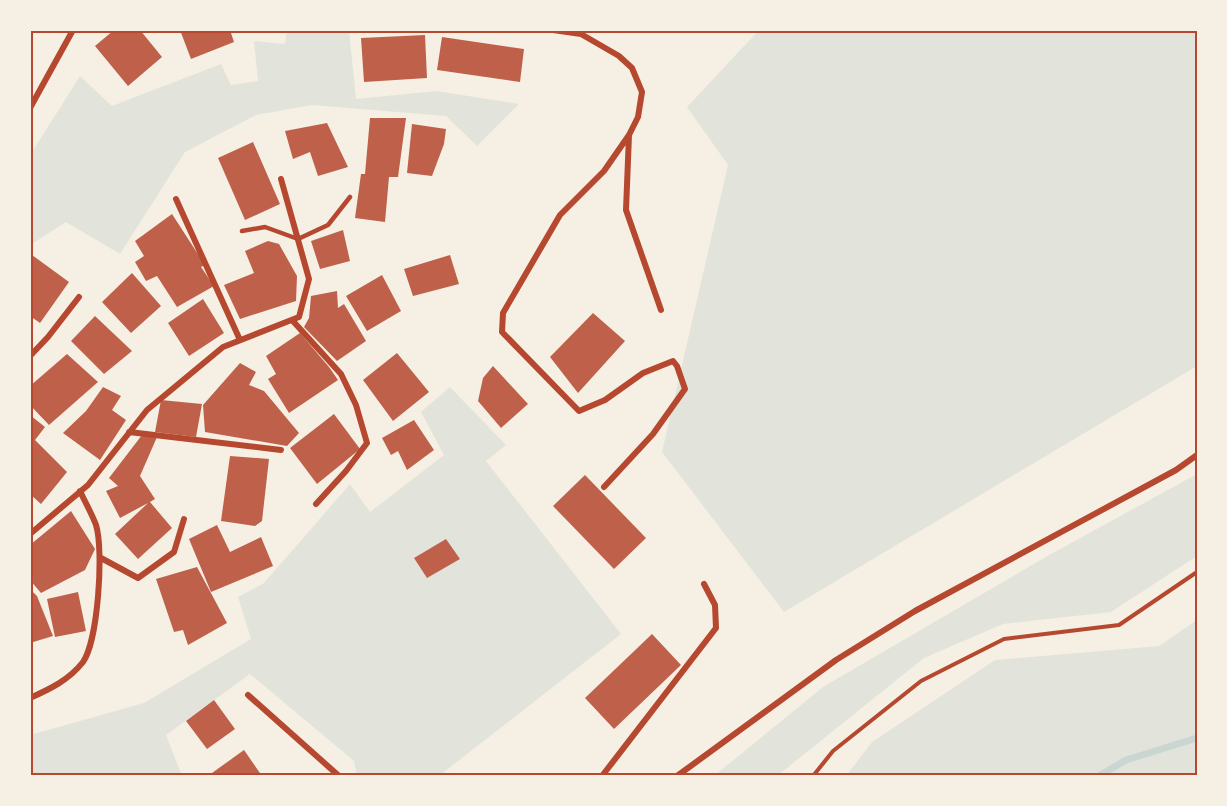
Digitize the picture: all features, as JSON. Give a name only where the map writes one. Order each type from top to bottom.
[{"type":"street","points":[[30,108],[73,30]]},
{"type":"street","points":[[553,30],[581,34],[620,56],[632,68],[642,92],[638,117],[629,135],[604,171],[560,215],[502,313],[502,332],[579,411],[605,400],[643,373],[673,361],[685,389],[653,434],[604,487]]},
{"type":"street","points":[[629,135],[626,210],[661,310]]},
{"type":"street","points":[[30,534],[88,485],[155,403],[224,346],[299,317],[309,279],[281,180]]},
{"type":"street","points":[[176,199],[240,340]]},
{"type":"street","points":[[30,356],[79,297]]},
{"type":"street","points":[[292,320],[341,374],[356,405],[367,442],[346,471],[316,504]]},
{"type":"street","points":[[129,432],[281,450]]},
{"type":"street","points":[[677,776],[775,704],[856,648],[915,611],[1176,470],[1197,455]]},
{"type":"street","points":[[30,698],[61,684],[88,654],[96,610],[101,558],[96,526],[80,491]]},
{"type":"street","points":[[101,558],[138,578],[174,552],[184,519]]},
{"type":"street","points":[[602,776],[716,628],[715,605],[704,584]]},
{"type":"street","points":[[248,695],[339,776]]},
{"type":"lane","points":[[242,231],[265,227],[298,239],[328,225],[350,197]]},
{"type":"path","points":[[813,776],[833,751],[921,681],[1004,639],[1119,625],[1197,572]]},
{"type":"shaded area","points":[[287,30],[349,30],[356,99],[436,91],[519,104],[477,146],[446,116],[312,105],[256,115],[185,152],[120,254],[66,222],[30,245],[30,155],[80,76],[112,106],[221,64],[231,85],[258,81],[254,41],[285,44]]},
{"type":"shaded area","points":[[759,30],[1197,30],[1197,366],[784,612],[662,452],[728,165],[687,107]]},
{"type":"shaded area","points":[[450,387],[506,445],[486,461],[621,634],[444,772],[446,776],[357,776],[354,761],[250,674],[166,735],[182,776],[30,776],[30,735],[144,703],[251,639],[238,597],[264,583],[350,484],[370,512],[444,455],[421,412]]},
{"type":"shaded area","points":[[1197,474],[1197,556],[1111,612],[1003,624],[924,658],[777,776],[714,776],[823,687],[1051,554]]},
{"type":"shaded area","points":[[1197,620],[1197,776],[846,776],[872,742],[995,660],[1159,646]]},
{"type":"building","points":[[114,30],[140,30],[162,57],[128,86],[95,46]]},
{"type":"building","points":[[180,30],[230,30],[234,42],[191,59]]},
{"type":"building","points":[[425,35],[427,78],[364,82],[361,38]]},
{"type":"building","points":[[442,37],[524,49],[520,82],[437,70]]},
{"type":"building","points":[[370,118],[406,118],[398,177],[389,177],[385,222],[355,218],[361,174],[365,174]]},
{"type":"building","points":[[327,123],[348,167],[318,176],[310,152],[293,159],[285,131]]},
{"type":"building","points":[[412,124],[446,129],[444,144],[432,176],[407,173]]},
{"type":"building","points":[[253,142],[280,204],[245,220],[218,158]]},
{"type":"building","points":[[172,214],[205,265],[201,267],[214,286],[177,307],[157,276],[146,281],[135,262],[144,256],[135,241]]},
{"type":"building","points":[[343,230],[350,261],[320,269],[311,241]]},
{"type":"building","points":[[268,241],[279,244],[297,276],[296,301],[240,319],[224,285],[254,273],[245,251]]},
{"type":"building","points":[[32,255],[69,282],[40,323],[30,316],[30,257]]},
{"type":"building","points":[[450,255],[459,284],[413,296],[404,269]]},
{"type":"building","points":[[132,273],[161,306],[131,333],[102,302]]},
{"type":"building","points":[[382,275],[401,311],[367,331],[346,296]]},
{"type":"building","points":[[337,291],[338,308],[344,304],[366,341],[337,361],[304,327],[309,318],[311,296]]},
{"type":"building","points":[[203,299],[224,333],[189,356],[168,323]]},
{"type":"building","points":[[593,313],[625,341],[578,393],[550,357]]},
{"type":"building","points":[[95,316],[132,351],[104,374],[71,341]]},
{"type":"building","points":[[300,333],[338,380],[289,413],[268,379],[276,374],[266,356]]},
{"type":"building","points":[[397,353],[429,392],[393,421],[363,380]]},
{"type":"building","points":[[67,354],[98,382],[49,425],[30,405],[30,386]]},
{"type":"building","points":[[240,363],[256,372],[249,385],[264,391],[299,433],[287,446],[205,432],[203,405]]},
{"type":"building","points":[[493,366],[528,404],[501,428],[478,401],[483,378]]},
{"type":"building","points":[[103,387],[121,396],[112,410],[126,420],[100,460],[63,433],[86,411]]},
{"type":"building","points":[[161,400],[202,404],[196,437],[155,432]]},
{"type":"building","points":[[334,414],[360,449],[317,484],[290,448]]},
{"type":"building","points":[[30,415],[45,427],[35,440],[67,472],[41,504],[30,494]]},
{"type":"building","points":[[414,420],[434,450],[407,470],[398,451],[391,455],[382,438]]},
{"type":"building","points":[[142,435],[157,437],[140,476],[155,499],[150,502],[172,528],[138,559],[115,534],[148,503],[120,518],[106,491],[118,486],[109,478]]},
{"type":"building","points":[[230,456],[269,459],[262,521],[255,526],[221,521]]},
{"type":"building","points":[[585,475],[646,538],[614,569],[553,506]]},
{"type":"building","points":[[71,511],[95,549],[85,570],[41,593],[30,580],[30,545]]},
{"type":"building","points":[[217,525],[230,552],[261,537],[273,566],[211,592],[189,539]]},
{"type":"building","points":[[446,539],[460,559],[427,578],[414,558]]},
{"type":"building","points":[[197,567],[227,623],[188,645],[183,630],[174,632],[156,579]]},
{"type":"building","points":[[30,589],[37,596],[53,636],[30,643]]},
{"type":"building","points":[[78,592],[86,631],[55,637],[47,599]]},
{"type":"building","points":[[652,634],[681,665],[614,729],[585,698]]},
{"type":"building","points":[[214,700],[235,729],[207,749],[186,721]]},
{"type":"building","points":[[244,750],[262,776],[214,776],[212,773]]},
{"type":"waterway","points":[[1099,776],[1126,760],[1197,738]]}]
